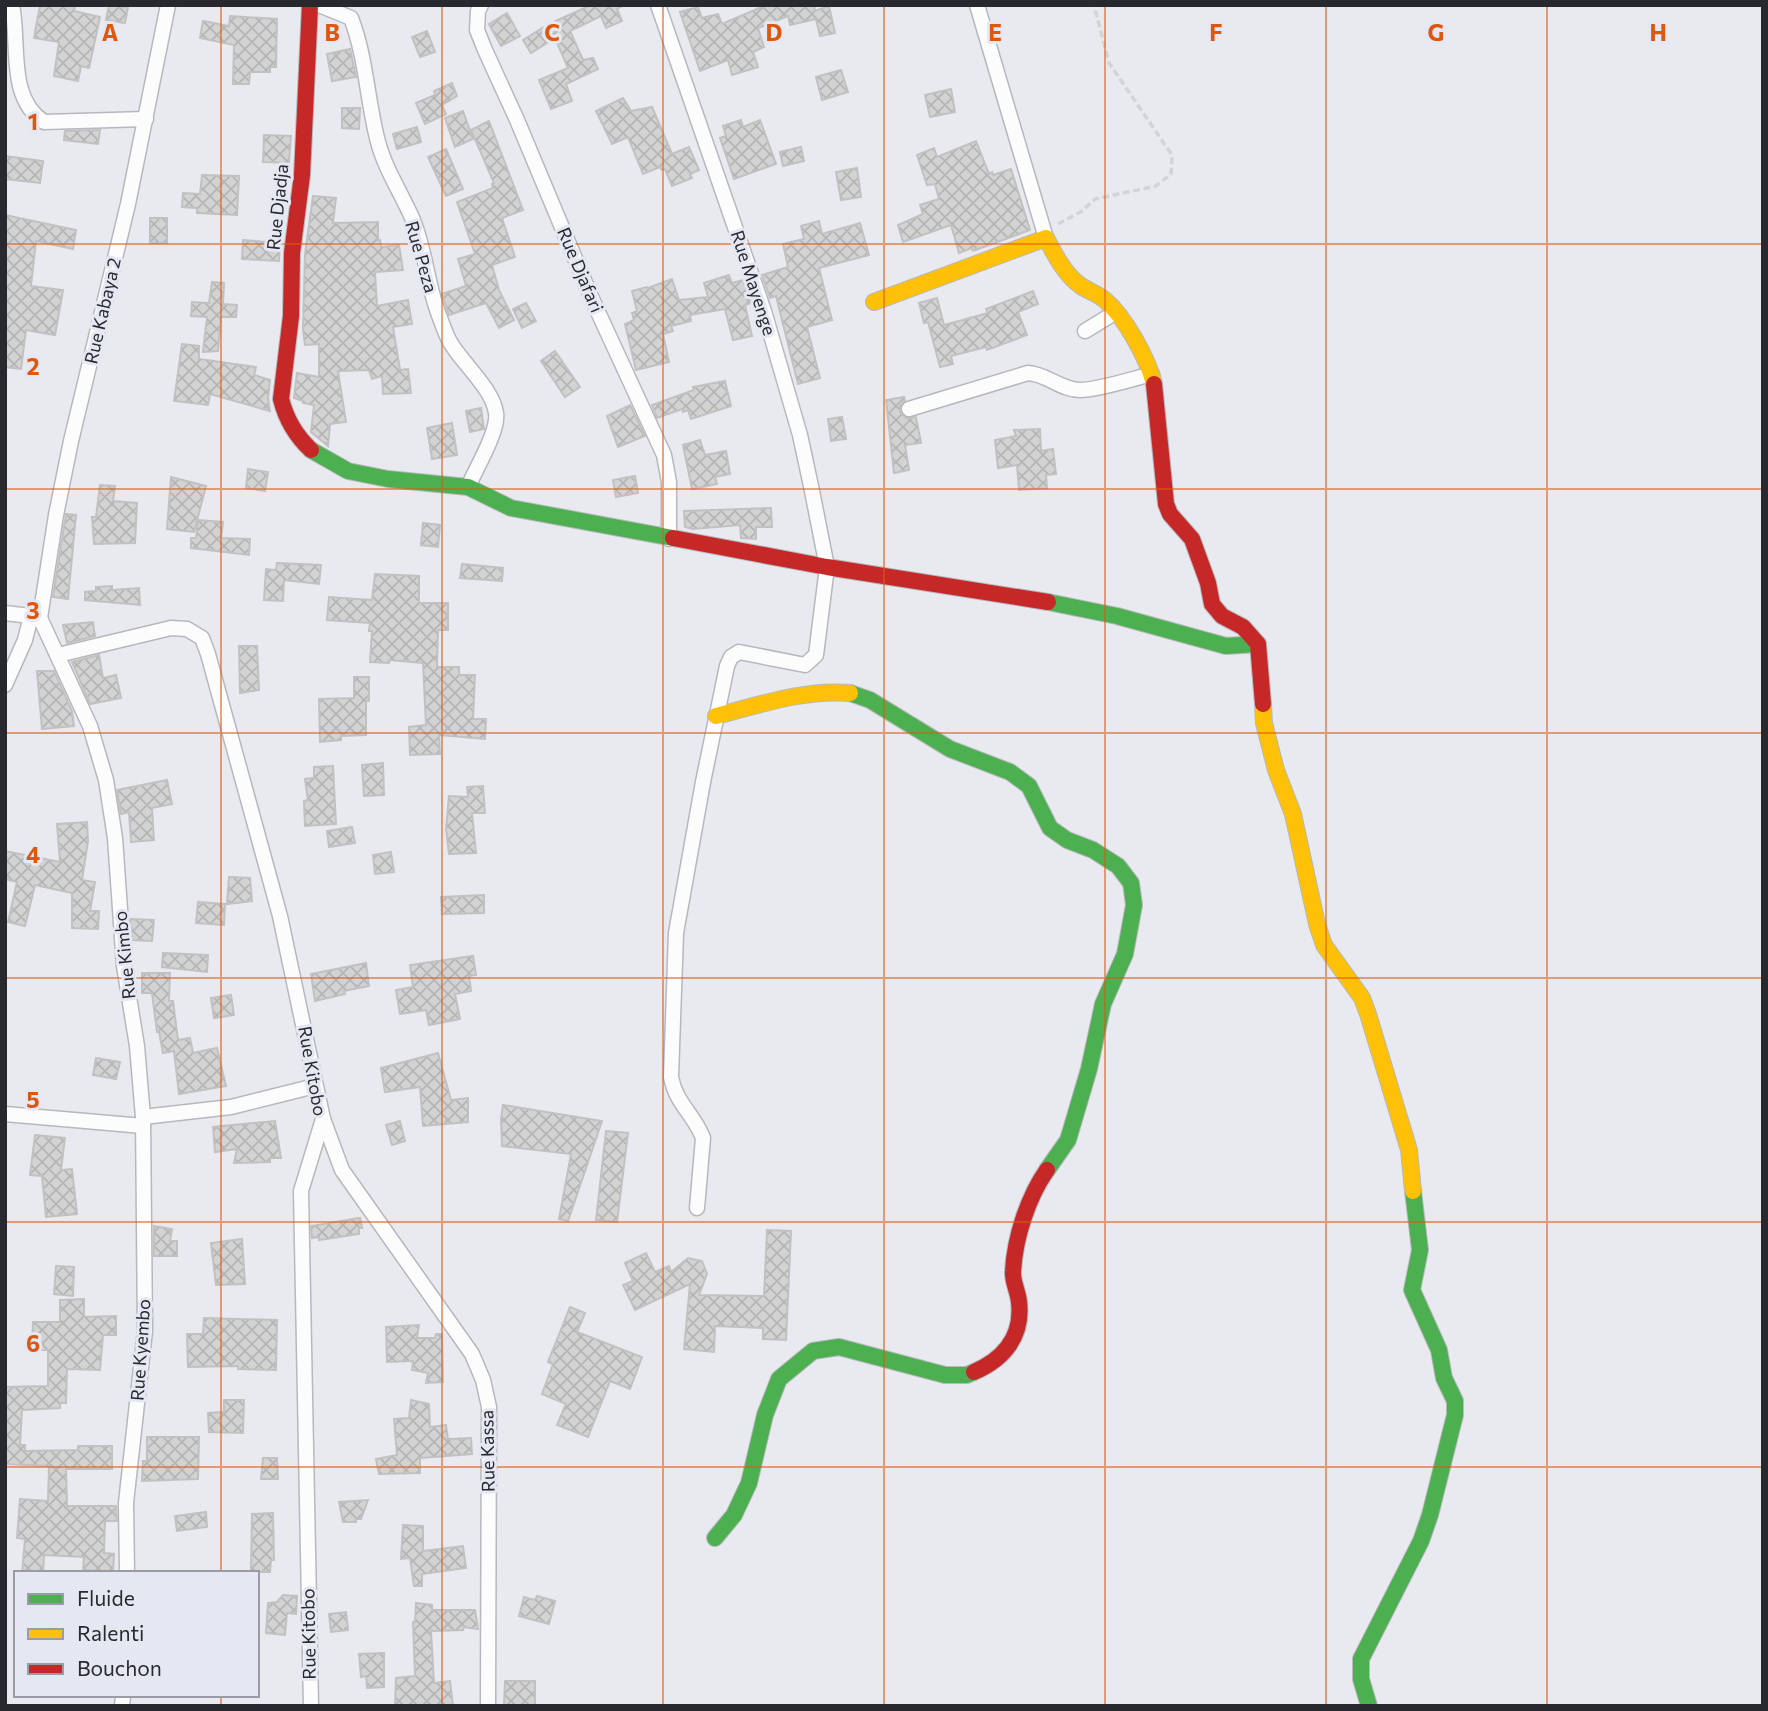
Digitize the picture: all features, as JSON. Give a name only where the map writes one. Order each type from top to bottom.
[{"type":"street","points":[[12,5],[20,91],[34,115],[44,122],[146,119]]},
{"type":"street","name":"Rue Kabaya 2","points":[[5,685],[36,617],[71,440],[146,119],[167,5]]},
{"type":"street","name":"Rue Djadja","points":[[310,5],[302,175],[292,253],[291,316],[281,399],[298,438],[316,455],[348,471],[388,480],[468,487]]},
{"type":"street","name":"Rue Peza","points":[[319,5],[351,18],[359,39],[377,137],[383,157],[416,230],[430,291],[450,342],[484,388],[496,411],[496,423],[468,487]]},
{"type":"street","name":"Rue Djafari","points":[[481,5],[477,30],[485,50],[592,299],[664,455],[669,482],[669,539]]},
{"type":"street","name":"Rue Mayenge","points":[[659,5],[764,311],[800,435],[827,567],[817,648],[811,661],[805,665],[745,652],[734,654],[727,666],[716,716]]},
{"type":"street","points":[[978,5],[1046,238],[1059,262],[1079,285],[1104,299],[1116,312],[1129,330],[1152,374],[1156,391],[1166,504],[1170,514],[1192,539],[1208,583],[1212,604],[1222,616],[1243,627],[1258,644],[1264,723],[1276,770],[1293,814],[1317,924],[1324,945],[1362,998],[1409,1150],[1420,1250],[1412,1290],[1416,1303],[1423,1310],[1430,1326],[1439,1350],[1444,1378],[1455,1401],[1452,1428],[1421,1541],[1361,1659],[1361,1679],[1369,1706]]},
{"type":"street","points":[[874,302],[1046,238]]},
{"type":"street","points":[[1085,331],[1116,312]]},
{"type":"street","points":[[909,408],[1028,373],[1040,374],[1080,390],[1152,374]]},
{"type":"street","points":[[468,487],[511,508],[827,567],[1018,596],[1117,616],[1226,646],[1258,644]]},
{"type":"street","points":[[5,613],[36,617]]},
{"type":"street","name":"Rue Kimbo","points":[[36,617],[58,655],[90,726],[106,780],[115,838],[124,966],[137,1046],[143,1122]]},
{"type":"street","name":"Rue Kitobo","points":[[58,655],[172,628],[187,629],[202,638],[217,682],[262,846],[323,1119],[301,1191],[311,1706]]},
{"type":"street","points":[[698,1208],[703,1138],[674,1093],[671,1077],[676,933],[716,716],[781,699],[831,691],[852,693],[870,700],[950,749],[1010,772],[1029,786],[1050,828],[1067,840],[1093,850],[1118,866],[1131,883],[1133,905],[1125,954],[1103,1004],[1089,1069],[1068,1140],[1036,1186],[1015,1250],[1013,1275],[1019,1300],[1020,1326],[1007,1349],[986,1367],[967,1375],[945,1375],[839,1348],[813,1351],[779,1379],[765,1415],[749,1483],[734,1515],[715,1538]]},
{"type":"street","points":[[5,1114],[143,1122],[231,1107],[315,1086]]},
{"type":"street","name":"Rue Kassa","points":[[323,1119],[342,1170],[472,1354],[483,1380],[489,1407],[488,1706]]},
{"type":"street","name":"Rue Kyembo","points":[[127,1571],[126,1503],[145,1331],[143,1122]]},
{"type":"path","points":[[1046,238],[1055,226],[1071,218],[1095,199],[1156,186],[1171,174],[1172,155],[1109,63],[1094,5]]},
{"type":"building","points":[[40,5],[75,5],[74,11],[100,17],[89,68],[81,66],[78,81],[54,76],[59,42],[34,38]]},
{"type":"building","points":[[109,5],[128,7],[125,23],[106,20]]},
{"type":"building","points":[[591,5],[624,5],[617,9],[622,21],[606,28],[601,16],[570,31],[583,60],[593,58],[598,69],[566,84],[572,101],[551,109],[539,80],[568,68],[555,38],[531,53],[523,40],[549,24]]},
{"type":"building","points":[[766,5],[814,5],[815,11],[829,6],[835,33],[820,36],[816,19],[790,25],[788,16],[758,28],[764,47],[753,52],[758,67],[732,75],[728,60],[700,71],[680,12],[698,7],[702,18],[718,14],[722,24]]},
{"type":"building","points":[[507,13],[520,36],[501,46],[489,24]]},
{"type":"building","points":[[230,16],[277,19],[276,67],[270,67],[270,72],[250,72],[249,84],[233,84],[234,45],[200,38],[203,21],[229,26]]},
{"type":"building","points":[[427,31],[435,52],[420,57],[412,37]]},
{"type":"building","points":[[350,49],[356,77],[332,81],[327,54]]},
{"type":"building","points":[[841,70],[848,92],[822,100],[816,77]]},
{"type":"building","points":[[452,83],[457,96],[442,105],[446,114],[425,124],[416,103],[435,95],[434,91]]},
{"type":"building","points":[[951,89],[955,112],[930,117],[925,95]]},
{"type":"building","points":[[623,98],[631,111],[652,107],[672,154],[689,147],[699,170],[690,174],[692,178],[672,186],[665,169],[660,167],[643,174],[628,137],[612,144],[596,111]]},
{"type":"building","points":[[342,108],[360,108],[359,129],[342,128]]},
{"type":"building","points":[[463,111],[473,139],[455,147],[445,118]]},
{"type":"building","points":[[741,120],[743,127],[760,120],[776,164],[734,179],[720,138],[726,136],[723,126]]},
{"type":"building","points":[[489,121],[523,210],[502,218],[515,257],[492,265],[499,290],[514,320],[499,328],[486,303],[449,315],[442,294],[466,286],[458,259],[475,254],[457,202],[493,188],[494,183],[471,130]]},
{"type":"building","points":[[417,127],[421,142],[397,149],[393,134]]},
{"type":"building","points":[[100,130],[98,144],[64,140],[65,131]]},
{"type":"building","points":[[264,135],[291,136],[289,163],[263,162]]},
{"type":"building","points":[[976,141],[989,174],[1011,169],[1030,230],[973,251],[972,248],[959,253],[951,225],[903,242],[898,225],[923,214],[920,205],[939,199],[935,184],[927,185],[917,155],[934,148],[937,157]]},
{"type":"building","points":[[801,147],[804,161],[783,166],[780,152]]},
{"type":"building","points":[[446,149],[463,189],[446,196],[428,157]]},
{"type":"building","points":[[5,156],[43,161],[40,183],[5,179]]},
{"type":"building","points":[[857,168],[861,197],[841,200],[836,172]]},
{"type":"building","points":[[202,175],[239,176],[237,215],[197,213],[197,208],[182,207],[183,193],[200,194]]},
{"type":"building","points":[[313,196],[336,198],[333,223],[378,222],[378,240],[381,247],[399,245],[403,270],[375,272],[377,306],[408,300],[412,324],[393,327],[400,370],[408,369],[411,393],[383,394],[382,376],[372,379],[369,370],[338,371],[346,422],[330,424],[328,446],[311,432],[314,405],[294,398],[297,373],[319,377],[319,344],[305,345],[303,329],[305,254]]},
{"type":"building","points":[[5,215],[76,230],[73,249],[36,241],[31,286],[63,290],[55,335],[26,330],[21,369],[5,367]]},
{"type":"building","points":[[150,218],[167,218],[167,243],[150,243]]},
{"type":"building","points":[[819,221],[822,234],[860,223],[869,255],[819,268],[832,320],[807,327],[820,378],[798,384],[776,296],[770,298],[762,275],[788,267],[783,244],[804,239],[801,226]]},
{"type":"building","points":[[243,240],[280,243],[279,261],[242,259]]},
{"type":"building","points":[[729,275],[732,283],[743,280],[751,303],[745,305],[752,336],[733,340],[725,309],[690,315],[691,321],[671,326],[673,331],[663,334],[669,362],[636,370],[625,324],[634,320],[632,313],[637,311],[632,291],[672,279],[679,300],[708,297],[704,283]]},
{"type":"building","points":[[212,282],[224,283],[223,304],[237,305],[236,317],[221,317],[218,351],[203,352],[207,317],[191,316],[192,302],[209,303]]},
{"type":"building","points":[[1033,291],[1038,304],[1018,312],[1027,335],[987,350],[986,347],[951,356],[953,364],[940,367],[928,322],[924,323],[919,303],[937,298],[944,325],[988,313],[986,309]]},
{"type":"building","points":[[526,303],[536,321],[522,328],[513,309]]},
{"type":"building","points":[[182,344],[199,346],[199,359],[256,367],[254,375],[270,380],[270,411],[210,394],[208,405],[174,401]]},
{"type":"building","points":[[555,351],[580,387],[565,397],[541,361]]},
{"type":"building","points":[[725,381],[731,406],[691,419],[688,410],[683,412],[682,409],[657,418],[652,405],[694,390],[693,387]]},
{"type":"building","points":[[904,397],[900,412],[906,418],[916,417],[921,443],[905,445],[909,470],[894,473],[886,400]]},
{"type":"building","points":[[630,405],[645,436],[618,447],[607,416]]},
{"type":"building","points":[[481,408],[484,429],[470,432],[466,411]]},
{"type":"building","points":[[842,417],[846,439],[831,441],[828,419]]},
{"type":"building","points":[[452,423],[457,455],[432,459],[427,428]]},
{"type":"building","points":[[1040,429],[1041,451],[1053,449],[1056,474],[1046,475],[1047,488],[1019,490],[1017,465],[998,468],[995,440],[1016,436],[1014,430]]},
{"type":"building","points":[[700,440],[705,455],[726,451],[730,474],[715,477],[717,484],[692,489],[683,445]]},
{"type":"building","points":[[248,469],[268,472],[265,491],[246,488]]},
{"type":"building","points":[[635,476],[638,493],[616,497],[613,480]]},
{"type":"building","points":[[171,477],[206,486],[194,532],[167,529]]},
{"type":"building","points":[[100,485],[115,486],[113,501],[137,503],[135,543],[94,544],[92,517],[96,517]]},
{"type":"building","points":[[771,508],[772,527],[756,527],[756,539],[741,538],[740,525],[693,529],[685,527],[684,511]]},
{"type":"building","points":[[66,514],[76,515],[68,599],[53,597]]},
{"type":"building","points":[[198,520],[223,522],[221,538],[250,539],[249,555],[191,548],[191,538],[196,538]]},
{"type":"building","points":[[423,523],[440,525],[438,547],[421,545]]},
{"type":"building","points":[[277,563],[321,565],[319,584],[284,580],[283,601],[264,600],[266,569],[276,570]]},
{"type":"building","points":[[462,564],[503,568],[502,581],[460,578]]},
{"type":"building","points":[[375,574],[419,576],[419,603],[448,603],[448,630],[438,630],[437,667],[459,667],[459,675],[475,675],[473,719],[486,719],[485,739],[439,735],[440,754],[410,755],[409,727],[426,725],[423,663],[389,660],[389,663],[370,662],[370,623],[327,620],[329,597],[372,600]]},
{"type":"building","points":[[112,586],[112,590],[139,588],[140,605],[85,600],[85,592],[96,591],[96,587]]},
{"type":"building","points":[[93,622],[95,636],[67,643],[63,625]]},
{"type":"building","points":[[239,646],[257,646],[259,690],[240,693]]},
{"type":"building","points":[[99,655],[103,678],[116,675],[121,698],[90,704],[72,662]]},
{"type":"building","points":[[37,671],[54,671],[72,711],[74,726],[42,729]]},
{"type":"building","points":[[354,677],[369,677],[366,735],[341,736],[341,740],[320,742],[319,699],[354,698]]},
{"type":"building","points":[[383,763],[384,795],[364,796],[362,765]]},
{"type":"building","points":[[333,766],[336,824],[305,826],[304,801],[308,800],[305,779],[314,778],[314,767]]},
{"type":"building","points":[[167,780],[172,804],[152,808],[154,840],[131,842],[129,812],[121,814],[117,790]]},
{"type":"building","points":[[483,786],[485,813],[472,813],[476,853],[449,854],[446,829],[449,796],[468,797],[467,787]]},
{"type":"building","points":[[87,822],[88,841],[82,880],[95,882],[90,911],[99,911],[98,929],[72,928],[72,893],[35,885],[25,926],[8,922],[17,882],[5,879],[5,851],[60,862],[57,824]]},
{"type":"building","points":[[352,827],[355,843],[329,847],[327,831]]},
{"type":"building","points":[[391,852],[394,872],[375,874],[373,855]]},
{"type":"building","points":[[229,877],[250,878],[252,901],[227,904]]},
{"type":"building","points":[[484,895],[484,913],[442,914],[441,897]]},
{"type":"building","points":[[198,902],[225,904],[224,925],[196,923]]},
{"type":"building","points":[[130,919],[154,920],[152,941],[132,940]]},
{"type":"building","points":[[163,953],[208,955],[207,972],[162,967]]},
{"type":"building","points":[[473,956],[476,975],[469,976],[471,991],[455,994],[460,1019],[429,1025],[426,1010],[400,1014],[396,990],[413,987],[410,965]]},
{"type":"building","points":[[366,963],[369,986],[315,1001],[311,974]]},
{"type":"building","points":[[142,973],[170,973],[169,1001],[173,1001],[178,1040],[190,1038],[193,1053],[217,1048],[226,1086],[179,1094],[174,1051],[163,1053],[157,1032],[152,993],[142,993]]},
{"type":"building","points":[[231,995],[234,1015],[214,1018],[211,998]]},
{"type":"building","points":[[438,1053],[451,1100],[468,1098],[468,1122],[423,1126],[420,1087],[385,1092],[381,1068]]},
{"type":"building","points":[[96,1058],[120,1062],[116,1079],[93,1075]]},
{"type":"building","points":[[503,1105],[602,1121],[568,1221],[559,1219],[571,1154],[502,1146]]},
{"type":"building","points":[[275,1121],[281,1158],[270,1158],[270,1162],[234,1163],[237,1149],[215,1152],[213,1127]]},
{"type":"building","points":[[400,1121],[405,1141],[392,1145],[386,1125]]},
{"type":"building","points":[[606,1131],[628,1133],[617,1222],[596,1220]]},
{"type":"building","points":[[35,1135],[65,1138],[61,1170],[72,1169],[77,1214],[46,1217],[42,1176],[30,1175]]},
{"type":"building","points":[[360,1218],[362,1228],[359,1228],[359,1234],[319,1240],[319,1237],[312,1238],[311,1226]]},
{"type":"building","points":[[154,1226],[172,1229],[170,1241],[177,1241],[177,1256],[154,1256]]},
{"type":"building","points":[[767,1230],[791,1231],[786,1340],[763,1339],[763,1328],[715,1326],[714,1352],[684,1349],[690,1284],[635,1310],[623,1285],[633,1281],[625,1263],[646,1253],[655,1272],[669,1266],[671,1272],[688,1258],[702,1261],[707,1274],[699,1295],[764,1296]]},
{"type":"building","points":[[242,1239],[245,1284],[216,1285],[211,1243]]},
{"type":"building","points":[[56,1266],[74,1267],[73,1296],[54,1294]]},
{"type":"building","points":[[84,1299],[84,1317],[116,1316],[116,1335],[103,1335],[100,1370],[67,1369],[66,1403],[60,1403],[60,1408],[22,1410],[20,1445],[25,1445],[25,1451],[112,1446],[112,1469],[66,1469],[67,1506],[116,1506],[117,1521],[105,1521],[104,1553],[114,1554],[113,1571],[83,1570],[84,1557],[44,1555],[43,1571],[22,1571],[25,1539],[17,1538],[20,1499],[48,1501],[49,1466],[5,1464],[5,1387],[48,1386],[48,1350],[32,1350],[33,1322],[60,1322],[60,1300]]},
{"type":"building","points":[[570,1307],[585,1313],[577,1332],[642,1357],[630,1389],[610,1381],[588,1437],[557,1425],[566,1404],[542,1394],[553,1364],[548,1362]]},
{"type":"building","points":[[204,1318],[277,1320],[276,1370],[238,1369],[238,1366],[188,1367],[187,1334],[203,1334]]},
{"type":"building","points":[[419,1325],[417,1338],[435,1338],[436,1334],[442,1334],[443,1382],[426,1383],[428,1373],[412,1370],[413,1361],[387,1362],[386,1327]]},
{"type":"building","points":[[224,1400],[244,1400],[243,1433],[209,1432],[208,1413],[224,1412]]},
{"type":"building","points":[[411,1400],[429,1404],[430,1427],[446,1425],[448,1439],[471,1438],[472,1454],[420,1458],[420,1473],[379,1474],[376,1459],[397,1455],[394,1419],[409,1418]]},
{"type":"building","points":[[147,1437],[199,1437],[198,1479],[142,1481],[143,1461],[147,1461]]},
{"type":"building","points":[[263,1458],[277,1458],[278,1479],[261,1479]]},
{"type":"building","points":[[368,1500],[361,1519],[356,1519],[356,1522],[343,1522],[339,1502]]},
{"type":"building","points":[[206,1512],[207,1527],[177,1531],[175,1516]]},
{"type":"building","points":[[273,1513],[274,1560],[271,1560],[270,1572],[251,1571],[252,1514]]},
{"type":"building","points":[[403,1525],[423,1526],[423,1551],[463,1546],[466,1568],[422,1574],[422,1586],[414,1586],[410,1558],[401,1559]]},
{"type":"building","points":[[283,1595],[297,1596],[296,1614],[287,1613],[285,1635],[266,1633],[268,1603],[277,1602]]},
{"type":"building","points":[[537,1596],[555,1601],[549,1624],[519,1616],[524,1597],[535,1600]]},
{"type":"building","points":[[416,1603],[432,1605],[432,1610],[475,1610],[478,1629],[464,1627],[463,1630],[431,1631],[434,1683],[450,1681],[453,1706],[395,1706],[396,1678],[415,1676],[413,1622]]},
{"type":"building","points":[[346,1612],[348,1630],[331,1632],[329,1614]]},
{"type":"building","points":[[384,1653],[384,1687],[367,1688],[366,1676],[361,1677],[359,1654]]},
{"type":"building","points":[[505,1681],[535,1681],[535,1706],[504,1706]]},
{"type":"traffic: fast","points":[[311,450],[348,471],[388,479],[468,487],[511,508],[673,538]]},
{"type":"traffic: fast","points":[[1048,602],[1117,616],[1226,646],[1258,644]]},
{"type":"traffic: fast","points":[[850,693],[870,700],[950,749],[1010,772],[1029,786],[1050,828],[1067,840],[1093,850],[1118,866],[1131,883],[1134,905],[1125,954],[1103,1004],[1089,1069],[1068,1140],[1047,1170]]},
{"type":"traffic: fast","points":[[1369,1706],[1361,1679],[1361,1659],[1421,1541],[1455,1415],[1455,1401],[1444,1378],[1439,1350],[1412,1290],[1420,1250],[1413,1191]]},
{"type":"traffic: fast","points":[[715,1538],[734,1515],[749,1483],[765,1415],[779,1379],[813,1351],[839,1347],[945,1375],[967,1375],[974,1372]]},
{"type":"traffic: slow","points":[[874,302],[1046,238],[1070,276],[1113,307],[1128,327],[1154,384]]},
{"type":"traffic: slow","points":[[716,716],[816,693],[850,693]]},
{"type":"traffic: slow","points":[[1263,704],[1264,723],[1276,770],[1293,814],[1317,924],[1324,945],[1362,998],[1368,1014],[1409,1150],[1413,1191]]},
{"type":"traffic: jam","points":[[310,5],[302,175],[292,253],[291,316],[281,399],[292,427],[311,450]]},
{"type":"traffic: jam","points":[[1154,384],[1166,504],[1170,514],[1192,539],[1208,583],[1212,604],[1222,616],[1243,627],[1258,644],[1263,704]]},
{"type":"traffic: jam","points":[[673,538],[827,567],[1048,602]]},
{"type":"traffic: jam","points":[[974,1372],[1002,1353],[1009,1345],[1018,1325],[1018,1298],[1013,1275],[1016,1245],[1028,1205],[1047,1170]]}]
